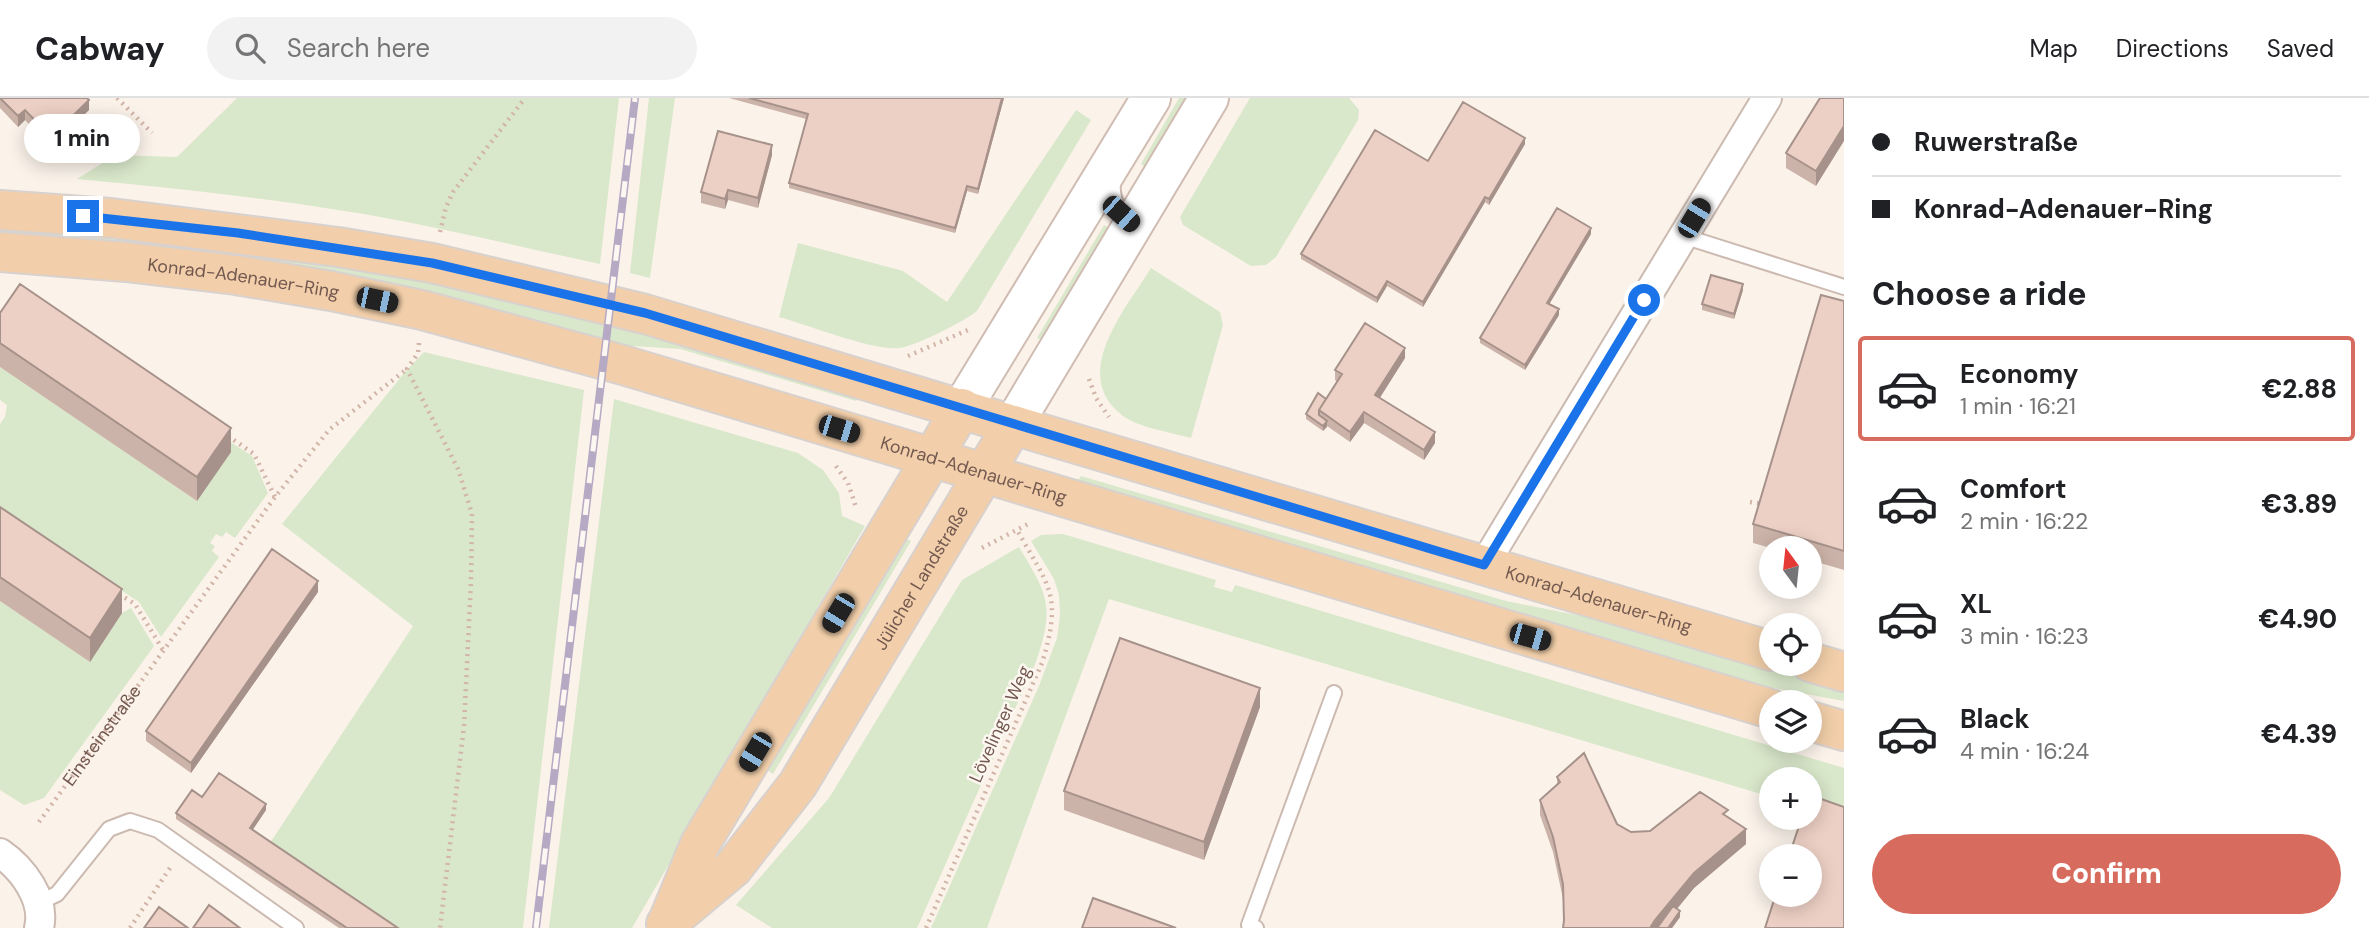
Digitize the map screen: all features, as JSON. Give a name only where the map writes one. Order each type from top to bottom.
[{"type":"main road","name":"Jülicher Landstraße","points":[[665,926],[700,844],[1151,98]]},
{"type":"main road","name":"Jülicher Landstraße","points":[[665,926],[733,869],[798,784],[1209,98]]},
{"type":"main road","name":"Konrad-Adenauer-Ring","points":[[0,210],[111,218],[338,247],[432,263],[645,313],[1759,646]]},
{"type":"main road","name":"Konrad-Adenauer-Ring","points":[[0,252],[126,262],[236,275],[422,310],[623,365],[1759,705]]},
{"type":"main road","points":[[1822,666],[1844,672]]},
{"type":"main road","points":[[1822,725],[1844,731]]},
{"type":"street","points":[[1484,565],[1767,98]]},
{"type":"street","points":[[0,853],[11,860],[29,881],[38,916]]},
{"type":"lane","points":[[1115,156],[1112,190],[1115,204],[1133,225]]},
{"type":"lane","points":[[1683,236],[1844,287]]},
{"type":"lane","points":[[1256,928],[1249,925],[1334,694]]},
{"type":"lane","points":[[38,916],[109,829],[130,821],[158,830],[296,928]]},
{"type":"path","points":[[117,98],[152,133]]},
{"type":"path","points":[[432,263],[446,207],[453,192],[524,98]]},
{"type":"path","points":[[422,310],[418,353],[407,369],[458,470],[471,514],[471,582],[464,726],[440,928]]},
{"type":"path","name":"Einsteinstraße","points":[[39,822],[275,498],[329,430],[407,369]]},
{"type":"path","points":[[1089,379],[1106,414]]},
{"type":"path","points":[[220,431],[254,454],[275,498]]},
{"type":"path","points":[[1751,502],[1765,504]]},
{"type":"path","name":"Lövelinger Weg","points":[[926,928],[1042,663],[1051,634],[1051,593],[1017,530]]},
{"type":"path","points":[[113,589],[135,604],[163,650]]},
{"type":"path","points":[[130,928],[183,848]]},
{"type":"green space","points":[[237,98],[619,98],[600,264],[364,214],[221,194],[77,179],[115,155],[177,157]]},
{"type":"green space","points":[[649,98],[675,98],[650,278],[630,273]]},
{"type":"green space","points":[[1179,98],[1189,98],[1147,168],[1141,164]]},
{"type":"green space","points":[[1250,98],[1349,98],[1359,110],[1358,120],[1276,257],[1266,265],[1251,266],[1183,225],[1180,217]]},
{"type":"green space","points":[[1076,110],[1091,120],[977,311],[970,316],[927,338],[899,348],[857,342],[779,317],[798,243],[903,271],[947,302]]},
{"type":"green space","points":[[1104,225],[1110,229],[1044,341],[1037,338]]},
{"type":"green space","points":[[0,226],[133,237],[420,277],[587,316],[859,395],[856,401],[680,349],[618,345],[137,245],[0,233]]},
{"type":"green space","points":[[1151,268],[1220,312],[1223,325],[1191,438],[1150,428],[1128,419],[1110,403],[1101,384],[1101,365],[1106,344]]},
{"type":"green space","points":[[424,352],[584,390],[523,928],[390,928],[268,846],[413,626],[282,524]]},
{"type":"green space","points":[[0,367],[197,501],[209,428],[252,456],[268,493],[235,538],[226,532],[222,537],[216,534],[210,543],[215,546],[212,551],[219,557],[161,637],[139,602],[0,510],[0,424],[5,417],[7,405],[0,400]]},
{"type":"green space","points":[[614,399],[798,453],[823,470],[839,493],[842,516],[865,526],[632,928],[549,928]]},
{"type":"green space","points":[[1081,476],[1506,601],[1627,625],[1759,665],[1759,676],[1797,676],[1844,690],[1844,701],[1822,697],[1822,690],[1784,690],[1746,683],[1076,483]]},
{"type":"green space","points":[[1063,534],[1216,580],[1214,587],[1232,592],[1235,585],[1759,742],[1759,753],[1794,753],[1844,768],[1844,819],[1822,812],[1822,767],[1759,767],[1759,793],[1109,599],[987,928],[931,928],[1039,686],[1057,638],[1059,595],[1054,579],[1031,541],[1041,535]]},
{"type":"green space","points":[[902,537],[911,541],[773,774],[764,768]]},
{"type":"green space","points":[[1019,547],[1037,577],[1046,602],[1047,614],[1042,643],[1036,662],[917,928],[772,928],[736,905],[829,798],[962,580]]},
{"type":"green space","points":[[0,601],[89,661],[122,613],[131,608],[154,646],[44,798],[24,805],[0,790]]},
{"type":"building","points":[[0,98],[89,100],[51,137],[25,110],[18,116]]},
{"type":"building","points":[[749,98],[1002,98],[978,189],[967,186],[955,228],[789,183],[808,114]]},
{"type":"building","points":[[1820,98],[1844,98],[1844,126],[1816,171],[1786,153]]},
{"type":"building","points":[[1463,102],[1525,138],[1489,199],[1485,197],[1423,302],[1387,281],[1377,298],[1301,254],[1375,130],[1428,161]]},
{"type":"building","points":[[718,131],[772,145],[758,198],[728,190],[725,199],[701,192]]},
{"type":"building","points":[[1557,208],[1591,228],[1547,303],[1559,309],[1525,365],[1480,338]]},
{"type":"building","points":[[1711,275],[1743,284],[1734,314],[1702,304]]},
{"type":"building","points":[[20,284],[231,428],[197,477],[0,343],[0,313]]},
{"type":"building","points":[[1821,295],[1844,301],[1844,551],[1822,544],[1822,536],[1793,536],[1753,524]]},
{"type":"building","points":[[1365,323],[1405,348],[1375,395],[1435,432],[1424,450],[1364,412],[1350,432],[1319,410],[1342,374],[1335,370]]},
{"type":"building","points":[[1318,393],[1326,399],[1319,410],[1319,415],[1327,421],[1323,426],[1306,414]]},
{"type":"building","points":[[0,507],[122,589],[90,638],[0,577]]},
{"type":"building","points":[[272,549],[318,581],[191,763],[146,731]]},
{"type":"building","points":[[1120,638],[1260,688],[1204,842],[1064,791]]},
{"type":"building","points":[[1584,753],[1617,824],[1631,832],[1650,831],[1700,792],[1728,810],[1723,814],[1746,829],[1694,873],[1650,928],[1563,928],[1563,884],[1553,837],[1540,800],[1560,782],[1557,777]]},
{"type":"building","points":[[219,773],[266,804],[250,828],[398,928],[347,928],[176,813],[192,790],[202,797]]},
{"type":"building","points":[[1822,799],[1844,807],[1844,928],[1765,928],[1772,907],[1822,907],[1822,844],[1793,844],[1798,830],[1822,830]]},
{"type":"building","points":[[1093,898],[1176,928],[1082,928]]},
{"type":"building","points":[[209,905],[240,928],[193,928]]},
{"type":"building","points":[[1673,906],[1680,911],[1668,928],[1657,928]]},
{"type":"building","points":[[159,907],[188,928],[144,928]]},
{"type":"railway","points":[[536,928],[635,98]]},
{"type":"route","points":[[83,216],[238,233],[432,263],[645,313],[1484,565],[1644,300]]}]
